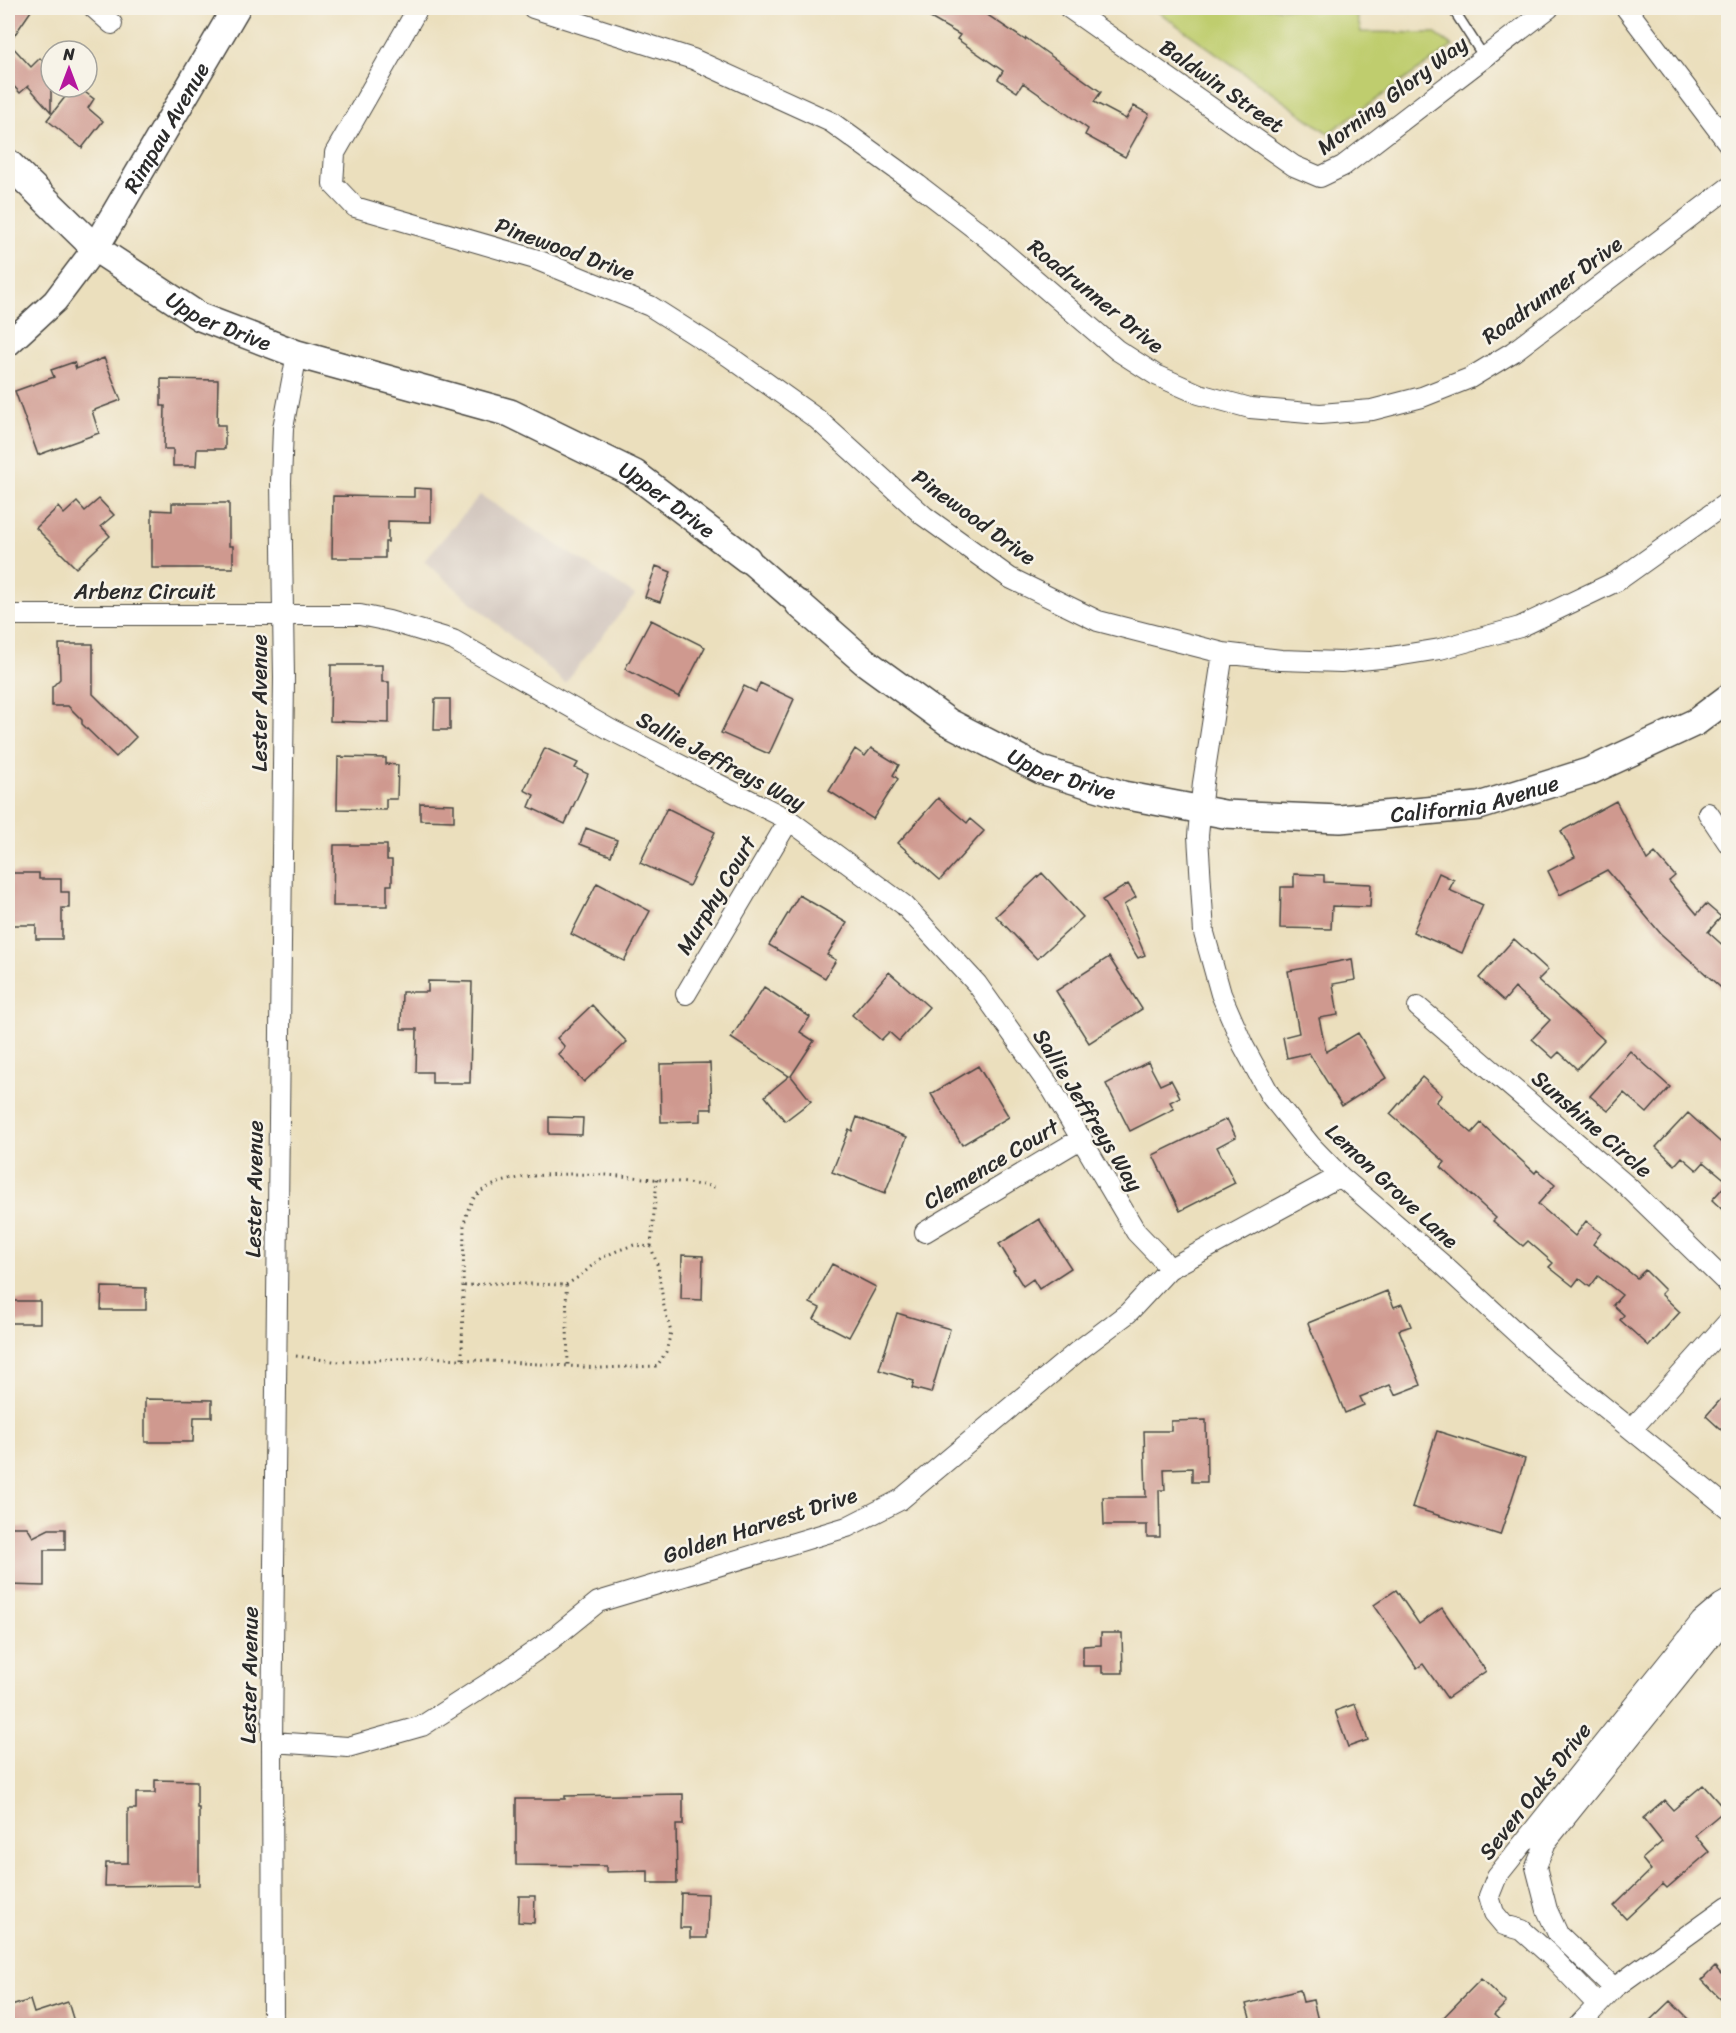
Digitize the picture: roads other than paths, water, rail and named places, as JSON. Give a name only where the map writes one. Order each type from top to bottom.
[{"type":"main road","name":"Rimpau Avenue","points":[[95,248],[236,8]]},
{"type":"main road","name":"Upper Drive","points":[[8,164],[95,248],[200,317],[297,354],[510,413],[635,474],[747,559]]},
{"type":"main road","name":"Upper Drive","points":[[799,604],[864,661],[948,723],[1041,770],[1123,795],[1200,810]]},
{"type":"main road","name":"California Avenue","points":[[1200,810],[1224,814],[1341,819],[1479,806],[1588,772],[1696,722],[1728,698]]},
{"type":"street","points":[[94,8],[112,24]]},
{"type":"street","name":"Pinewood Drive","points":[[418,8],[335,153],[333,184],[355,207],[535,259],[650,306],[730,357],[817,419],[924,516],[1010,578],[1098,621],[1223,654],[1281,660],[1341,662],[1440,649],[1520,627],[1617,582],[1728,502]]},
{"type":"street","name":"Roadrunner Drive","points":[[533,8],[693,59],[831,122],[987,238],[1117,350],[1156,375],[1198,394],[1250,408],[1320,414],[1372,410],[1422,397],[1470,378],[1513,352],[1728,188]]},
{"type":"street","name":"Baldwin Street","points":[[1070,8],[1294,166],[1320,177]]},
{"type":"street","name":"Morning Glory Way","points":[[1320,177],[1343,166],[1549,8]]},
{"type":"street","points":[[1626,8],[1728,143]]},
{"type":"street","points":[[8,344],[55,301],[95,248]]},
{"type":"street","name":"Lester Avenue","points":[[273,2025],[272,1742],[283,614],[281,482],[283,428],[297,354]]},
{"type":"street","name":"Upper Drive","points":[[747,559],[799,604]]},
{"type":"street","name":"Arbenz Circuit","points":[[8,615],[283,614]]},
{"type":"street","name":"Sallie Jeffreys Way","points":[[283,614],[360,615],[453,640],[611,730],[789,820],[904,905],[977,984],[1053,1091],[1136,1232],[1169,1269]]},
{"type":"street","name":"Lemon Grove Lane","points":[[1223,654],[1198,838],[1204,933],[1221,994],[1243,1045],[1270,1095],[1311,1146],[1340,1176],[1442,1264],[1547,1361],[1728,1508]]},
{"type":"street","points":[[1708,813],[1728,843]]},
{"type":"street","name":"Murphy Court","points":[[686,994],[789,820]]},
{"type":"street","name":"Sunshine Circle","points":[[1418,1007],[1626,1185],[1728,1284]]},
{"type":"street","name":"Clemence Court","points":[[925,1232],[1082,1138]]},
{"type":"street","name":"Golden Harvest Drive","points":[[272,1742],[348,1747],[422,1726],[551,1640],[598,1602],[847,1527],[900,1500],[1078,1351],[1128,1313],[1169,1269],[1340,1176]]},
{"type":"street","points":[[1632,1429],[1728,1322]]},
{"type":"street","name":"Seven Oaks Drive","points":[[1598,2005],[1549,1954],[1522,1930],[1504,1925],[1494,1913],[1489,1896],[1497,1876],[1694,1630],[1728,1600]]},
{"type":"street","name":"Seven Oaks Drive","points":[[1614,1988],[1558,1934],[1546,1910],[1536,1867],[1546,1842],[1728,1616]]},
{"type":"street","points":[[1578,2025],[1614,1988],[1728,1906]]},
{"type":"lane","points":[[1461,8],[1455,12],[1484,57]]}]
